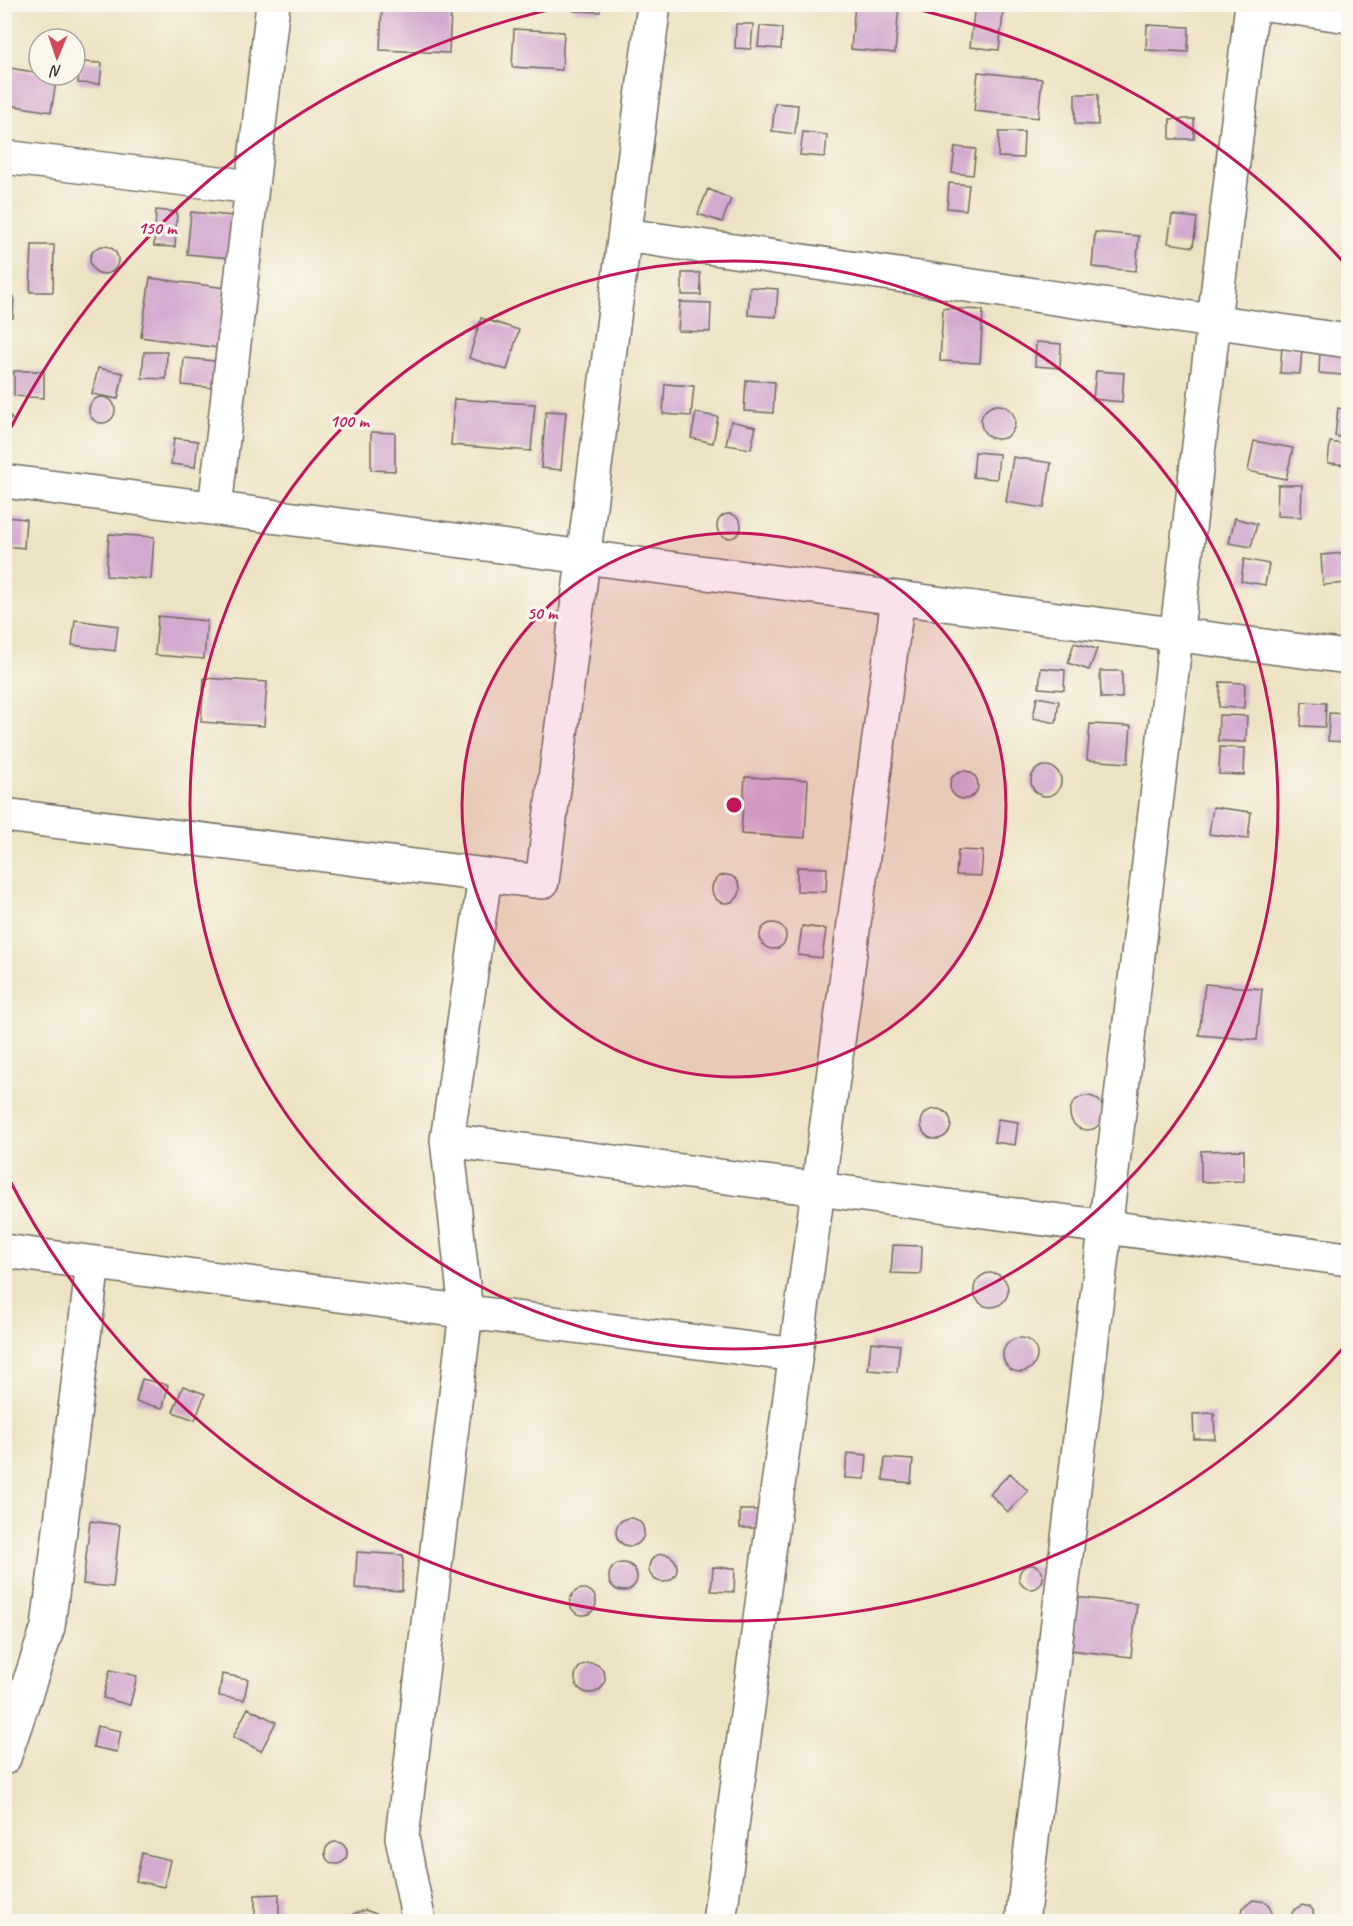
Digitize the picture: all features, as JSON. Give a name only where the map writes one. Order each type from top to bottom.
[{"type":"street","points":[[215,508],[273,4]]},
{"type":"street","points":[[4,814],[542,882],[654,4]]},
{"type":"street","points":[[1022,1922],[1252,4]]},
{"type":"street","points":[[1267,4],[1348,16]]},
{"type":"street","points":[[4,157],[252,187]]},
{"type":"street","points":[[625,235],[1348,340]]},
{"type":"street","points":[[4,481],[1348,657]]},
{"type":"street","points":[[719,1922],[898,598]]},
{"type":"street","points":[[419,1922],[402,1837],[466,1312],[447,1140],[485,876]]},
{"type":"street","points":[[447,1140],[1348,1259]]},
{"type":"street","points":[[4,1251],[796,1355]]},
{"type":"street","points":[[4,1758],[48,1627],[93,1263]]},
{"type":"building","points":[[575,4],[600,4],[600,12],[574,11]]},
{"type":"building","points":[[855,4],[899,4],[895,53],[851,49]]},
{"type":"building","points":[[975,4],[1004,4],[999,50],[970,47]]},
{"type":"building","points":[[382,7],[451,10],[449,53],[380,50]]},
{"type":"building","points":[[736,24],[753,24],[751,49],[735,48]]},
{"type":"building","points":[[1147,25],[1189,27],[1188,52],[1146,50]]},
{"type":"building","points":[[760,26],[782,28],[781,49],[758,47]]},
{"type":"building","points":[[514,29],[564,32],[562,70],[512,67]]},
{"type":"building","points":[[87,62],[102,63],[100,84],[87,83]]},
{"type":"building","points":[[4,67],[27,71],[27,87],[55,87],[51,112],[4,104]]},
{"type":"building","points":[[978,72],[1042,79],[1038,118],[974,111]]},
{"type":"building","points":[[1075,94],[1098,94],[1098,125],[1075,124]]},
{"type":"building","points":[[775,103],[798,105],[795,134],[772,131]]},
{"type":"building","points":[[1170,119],[1194,119],[1194,139],[1170,139]]},
{"type":"building","points":[[803,132],[827,135],[825,157],[800,155]]},
{"type":"building","points":[[999,132],[1024,132],[1023,158],[998,157]]},
{"type":"building","points":[[955,147],[976,149],[973,175],[952,173]]},
{"type":"building","points":[[949,183],[969,185],[966,210],[947,208]]},
{"type":"building","points":[[708,189],[731,199],[722,222],[698,214]]},
{"type":"building","points":[[156,210],[177,212],[175,247],[154,246]]},
{"type":"building","points":[[191,212],[233,216],[229,258],[187,254]]},
{"type":"building","points":[[1172,215],[1197,218],[1193,247],[1168,243]]},
{"type":"building","points":[[1095,232],[1139,236],[1136,271],[1092,267]]},
{"type":"building","points":[[32,245],[54,245],[53,292],[30,292]]},
{"type":"building","points":[[104,246],[114,250],[118,260],[114,270],[104,274],[94,270],[90,260],[94,250]]},
{"type":"building","points":[[682,273],[700,273],[701,295],[682,295]]},
{"type":"building","points":[[150,278],[226,288],[218,348],[141,337]]},
{"type":"building","points":[[750,287],[778,289],[776,317],[748,315]]},
{"type":"building","points":[[4,297],[14,297],[13,318],[4,317]]},
{"type":"building","points":[[680,302],[711,303],[710,332],[678,331]]},
{"type":"building","points":[[943,308],[983,310],[980,363],[940,361]]},
{"type":"building","points":[[481,318],[519,330],[507,370],[469,358]]},
{"type":"building","points":[[1036,342],[1061,344],[1060,368],[1035,366]]},
{"type":"building","points":[[1282,347],[1302,349],[1300,374],[1280,373]]},
{"type":"building","points":[[1320,351],[1344,353],[1342,375],[1319,373]]},
{"type":"building","points":[[144,352],[167,352],[166,379],[142,378]]},
{"type":"building","points":[[184,358],[215,361],[213,388],[182,385]]},
{"type":"building","points":[[98,368],[123,373],[118,399],[92,394]]},
{"type":"building","points":[[1348,368],[1348,387],[1345,377]]},
{"type":"building","points":[[14,371],[44,371],[44,398],[14,396]]},
{"type":"building","points":[[1096,371],[1124,373],[1122,402],[1093,399]]},
{"type":"building","points":[[746,380],[775,382],[773,413],[744,411]]},
{"type":"building","points":[[665,384],[694,386],[691,416],[663,414]]},
{"type":"building","points":[[102,397],[111,401],[115,410],[111,419],[102,423],[93,419],[89,410],[93,401]]},
{"type":"building","points":[[454,399],[535,404],[531,451],[451,445]]},
{"type":"building","points":[[998,405],[1010,410],[1015,422],[1010,434],[998,439],[986,434],[981,422],[986,410]]},
{"type":"building","points":[[4,408],[12,419],[4,424]]},
{"type":"building","points":[[1338,408],[1348,410],[1348,438],[1335,436]]},
{"type":"building","points":[[546,411],[566,412],[561,470],[541,468]]},
{"type":"building","points":[[696,413],[718,417],[713,443],[691,438]]},
{"type":"building","points":[[731,421],[756,427],[751,449],[726,445]]},
{"type":"building","points":[[371,432],[395,433],[395,471],[371,470]]},
{"type":"building","points":[[174,438],[198,441],[195,467],[171,464]]},
{"type":"building","points":[[1254,441],[1293,448],[1286,479],[1248,471]]},
{"type":"building","points":[[1330,442],[1348,445],[1348,465],[1328,463]]},
{"type":"building","points":[[975,452],[999,454],[997,479],[973,477]]},
{"type":"building","points":[[1013,457],[1051,463],[1044,508],[1006,502]]},
{"type":"building","points":[[1278,485],[1302,485],[1301,517],[1277,516]]},
{"type":"building","points":[[729,514],[737,518],[741,526],[737,534],[729,538],[721,534],[717,526],[721,518]]},
{"type":"building","points":[[4,517],[26,519],[24,548],[4,546]]},
{"type":"building","points":[[1235,518],[1257,524],[1251,547],[1229,543]]},
{"type":"building","points":[[109,534],[154,537],[151,579],[106,576]]},
{"type":"building","points":[[1346,553],[1348,583],[1323,585],[1321,555]]},
{"type":"building","points":[[1244,559],[1269,564],[1265,585],[1241,581]]},
{"type":"building","points":[[158,616],[207,621],[204,659],[155,655]]},
{"type":"building","points":[[75,620],[118,626],[115,651],[72,645]]},
{"type":"building","points":[[1074,643],[1097,649],[1089,670],[1068,663]]},
{"type":"building","points":[[1041,668],[1065,670],[1064,690],[1039,688]]},
{"type":"building","points":[[1100,671],[1122,671],[1122,698],[1101,698]]},
{"type":"building","points":[[204,678],[267,682],[264,726],[201,722]]},
{"type":"building","points":[[1220,682],[1245,683],[1244,708],[1219,707]]},
{"type":"building","points":[[1037,697],[1059,701],[1056,723],[1033,718]]},
{"type":"building","points":[[1302,702],[1326,703],[1325,727],[1301,726]]},
{"type":"building","points":[[1329,713],[1348,714],[1348,742],[1328,741]]},
{"type":"building","points":[[1219,715],[1247,716],[1246,742],[1218,741]]},
{"type":"building","points":[[1090,724],[1131,726],[1128,763],[1087,760]]},
{"type":"building","points":[[1220,747],[1245,748],[1244,775],[1219,774]]},
{"type":"building","points":[[1046,766],[1057,770],[1061,781],[1057,792],[1046,796],[1035,792],[1031,781],[1035,770]]},
{"type":"building","points":[[964,771],[974,775],[978,785],[974,795],[964,799],[954,795],[950,785],[954,775]]},
{"type":"building","points":[[745,777],[808,780],[805,838],[741,834]]},
{"type":"building","points":[[1213,807],[1251,812],[1248,839],[1209,834]]},
{"type":"building","points":[[958,850],[983,851],[981,876],[956,875]]},
{"type":"building","points":[[797,867],[827,868],[826,892],[797,891]]},
{"type":"building","points":[[726,875],[736,879],[740,889],[736,899],[726,903],[716,899],[712,889],[716,879]]},
{"type":"building","points":[[773,923],[782,927],[786,936],[782,945],[773,949],[764,945],[760,936],[764,927]]},
{"type":"building","points":[[802,926],[826,929],[822,958],[798,955]]},
{"type":"building","points":[[1205,984],[1262,989],[1257,1040],[1199,1035]]},
{"type":"building","points":[[1087,1096],[1099,1101],[1104,1113],[1099,1125],[1087,1130],[1075,1125],[1070,1113],[1075,1101]]},
{"type":"building","points":[[936,1109],[946,1114],[951,1124],[946,1134],[936,1139],[926,1134],[921,1124],[926,1114]]},
{"type":"building","points":[[998,1119],[1018,1122],[1015,1145],[994,1142]]},
{"type":"building","points":[[1244,1150],[1244,1181],[1201,1182],[1201,1151]]},
{"type":"building","points":[[893,1245],[922,1246],[921,1274],[891,1273]]},
{"type":"building","points":[[991,1273],[1003,1278],[1008,1290],[1003,1302],[991,1307],[979,1302],[974,1290],[979,1278]]},
{"type":"building","points":[[1020,1338],[1032,1343],[1037,1355],[1032,1367],[1020,1372],[1008,1367],[1003,1355],[1008,1343]]},
{"type":"building","points":[[871,1342],[900,1345],[897,1372],[868,1370]]},
{"type":"building","points":[[142,1379],[168,1385],[163,1408],[136,1402]]},
{"type":"building","points":[[183,1386],[205,1394],[195,1420],[173,1412]]},
{"type":"building","points":[[1214,1413],[1215,1439],[1194,1439],[1193,1414]]},
{"type":"building","points":[[847,1453],[867,1455],[865,1479],[845,1478]]},
{"type":"building","points":[[885,1458],[913,1460],[911,1483],[883,1480]]},
{"type":"building","points":[[1010,1473],[1028,1491],[1008,1512],[990,1494]]},
{"type":"building","points":[[740,1510],[761,1510],[762,1528],[740,1528]]},
{"type":"building","points":[[630,1518],[640,1522],[644,1532],[640,1542],[630,1546],[620,1542],[616,1532],[620,1522]]},
{"type":"building","points":[[90,1521],[120,1525],[113,1587],[83,1584]]},
{"type":"building","points":[[357,1552],[403,1555],[402,1591],[355,1588]]},
{"type":"building","points":[[663,1554],[673,1558],[677,1568],[673,1578],[663,1582],[653,1578],[649,1568],[653,1558]]},
{"type":"building","points":[[623,1563],[633,1567],[637,1577],[633,1587],[623,1591],[613,1587],[609,1577],[613,1567]]},
{"type":"building","points":[[1031,1565],[1040,1568],[1043,1577],[1040,1586],[1031,1589],[1022,1586],[1019,1577],[1022,1568]]},
{"type":"building","points":[[713,1567],[735,1568],[734,1592],[711,1591]]},
{"type":"building","points":[[583,1589],[592,1593],[596,1602],[592,1611],[583,1615],[574,1611],[570,1602],[574,1593]]},
{"type":"building","points":[[1075,1597],[1137,1604],[1131,1657],[1069,1650]]},
{"type":"building","points":[[590,1663],[596,1664],[604,1672],[604,1684],[596,1692],[590,1693],[584,1692],[576,1684],[575,1678],[576,1672],[584,1664]]},
{"type":"building","points":[[110,1670],[137,1676],[130,1705],[103,1698]]},
{"type":"building","points":[[222,1674],[248,1679],[244,1700],[219,1696]]},
{"type":"building","points":[[248,1708],[276,1722],[261,1751],[233,1737]]},
{"type":"building","points":[[97,1726],[121,1731],[117,1752],[93,1747]]},
{"type":"building","points":[[336,1842],[344,1845],[347,1853],[344,1861],[336,1864],[328,1861],[325,1853],[328,1845]]},
{"type":"building","points":[[142,1853],[170,1860],[164,1887],[136,1881]]},
{"type":"building","points":[[279,1894],[279,1922],[255,1922],[255,1895]]},
{"type":"building","points":[[1253,1900],[1266,1902],[1270,1907],[1272,1913],[1270,1922],[1244,1922],[1243,1908]]},
{"type":"building","points":[[1302,1905],[1313,1910],[1314,1922],[1293,1922],[1292,1913]]},
{"type":"building","points":[[365,1910],[376,1914],[382,1922],[348,1922],[353,1914]]}]
